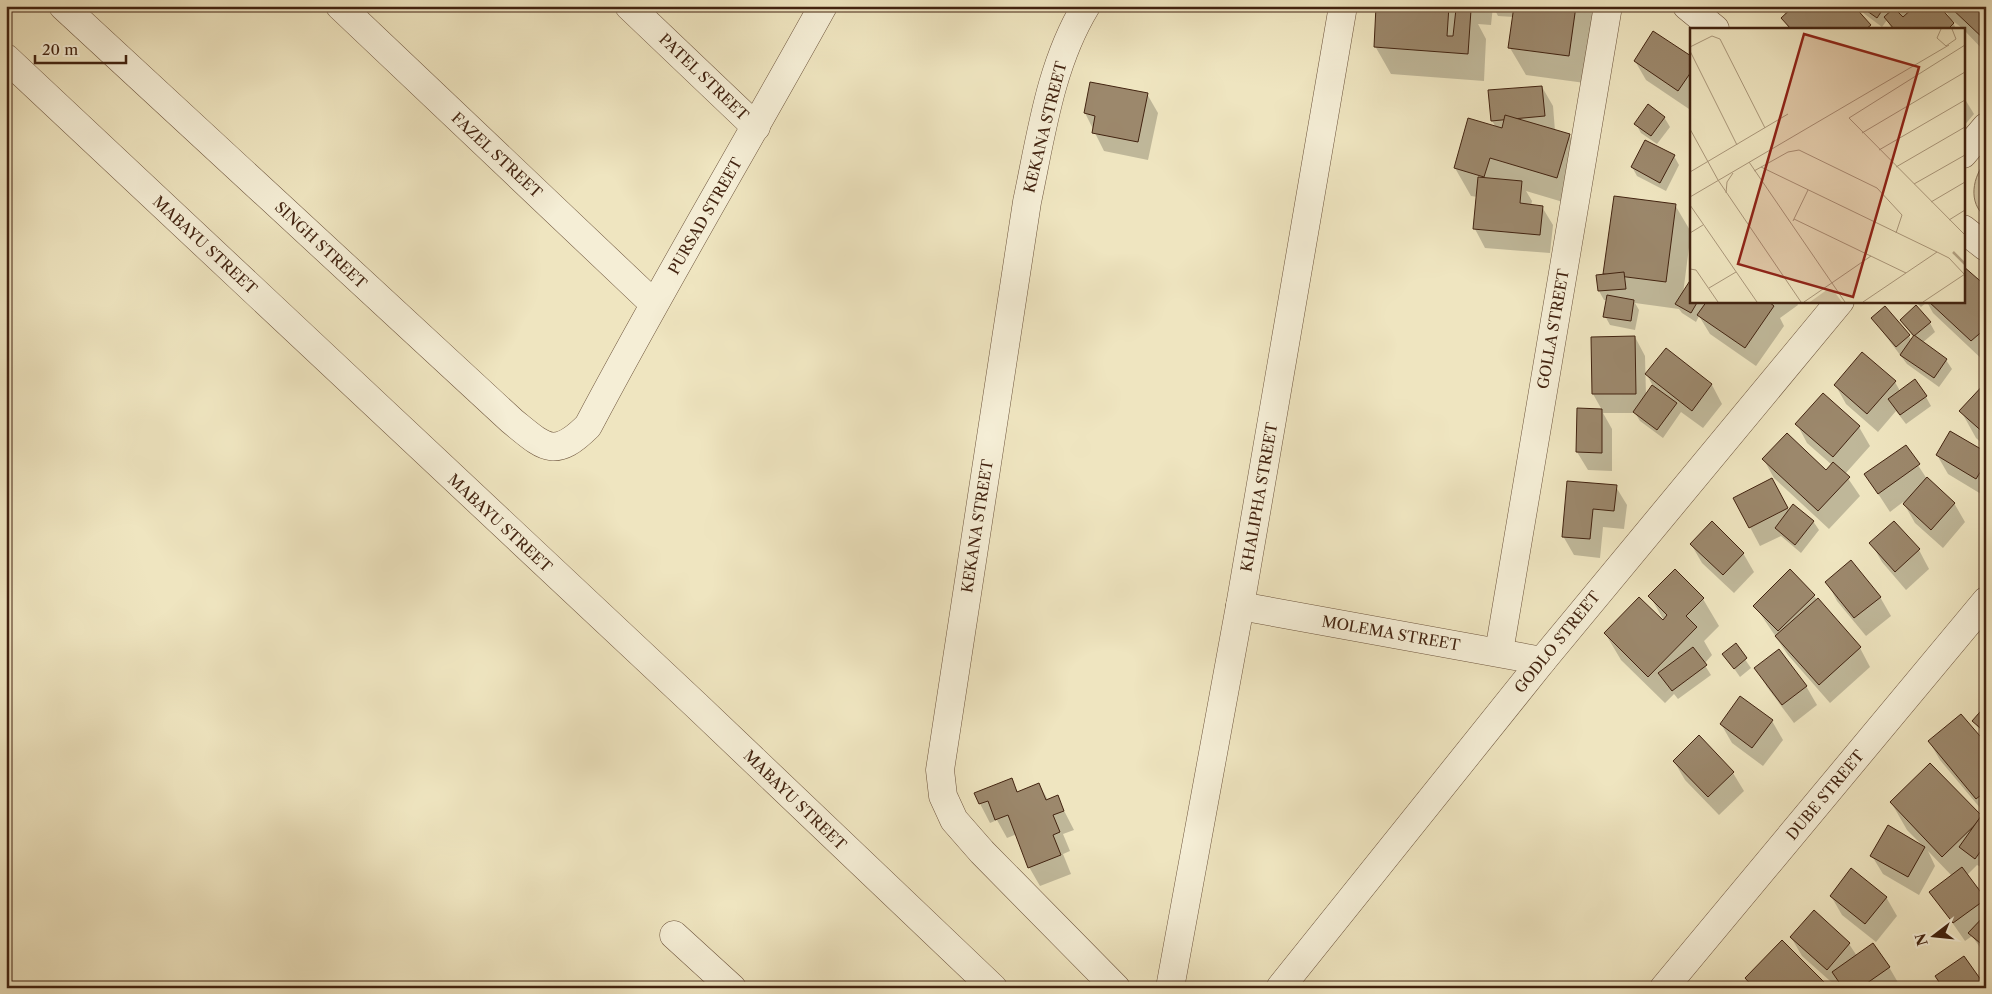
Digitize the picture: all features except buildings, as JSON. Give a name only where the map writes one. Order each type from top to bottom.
[{"type":"street","name":"SINGH STREET","points":[[63,6],[533,439],[551,448],[564,445],[574,440],[588,426]]},
{"type":"street","name":"FAZEL STREET","points":[[340,6],[653,303]]},
{"type":"street","name":"PATEL STREET","points":[[629,6],[756,127]]},
{"type":"street","name":"PURSAD STREET","points":[[588,426],[653,303],[756,127],[823,6]]},
{"type":"street","name":"KEKANA STREET","points":[[1086,6],[1060,59],[1044,118],[1027,202],[940,770],[943,796],[954,820],[982,852],[1116,988]]},
{"type":"street","name":"KHALIPHA STREET","points":[[1170,988],[1240,606],[1343,6]]},
{"type":"street","name":"GOLLA STREET","points":[[1499,652],[1608,6]]},
{"type":"street","points":[[1688,6],[1714,28]]},
{"type":"street","name":"MABAYU STREET","points":[[6,58],[697,706],[993,988]]},
{"type":"street","points":[[1964,153],[1986,127]]},
{"type":"street","points":[[1964,230],[1986,247]]},
{"type":"street","name":"GODLO STREET","points":[[1280,988],[1542,661],[1839,302]]},
{"type":"street","name":"DUBE STREET","points":[[1664,988],[1986,601]]},
{"type":"street","name":"MOLEMA STREET","points":[[1240,606],[1542,661]]},
{"type":"street","points":[[674,936],[732,988]]},
{"type":"shaded area","points":[[1986,161],[1986,217],[1976,204],[1974,189],[1981,167]]}]
